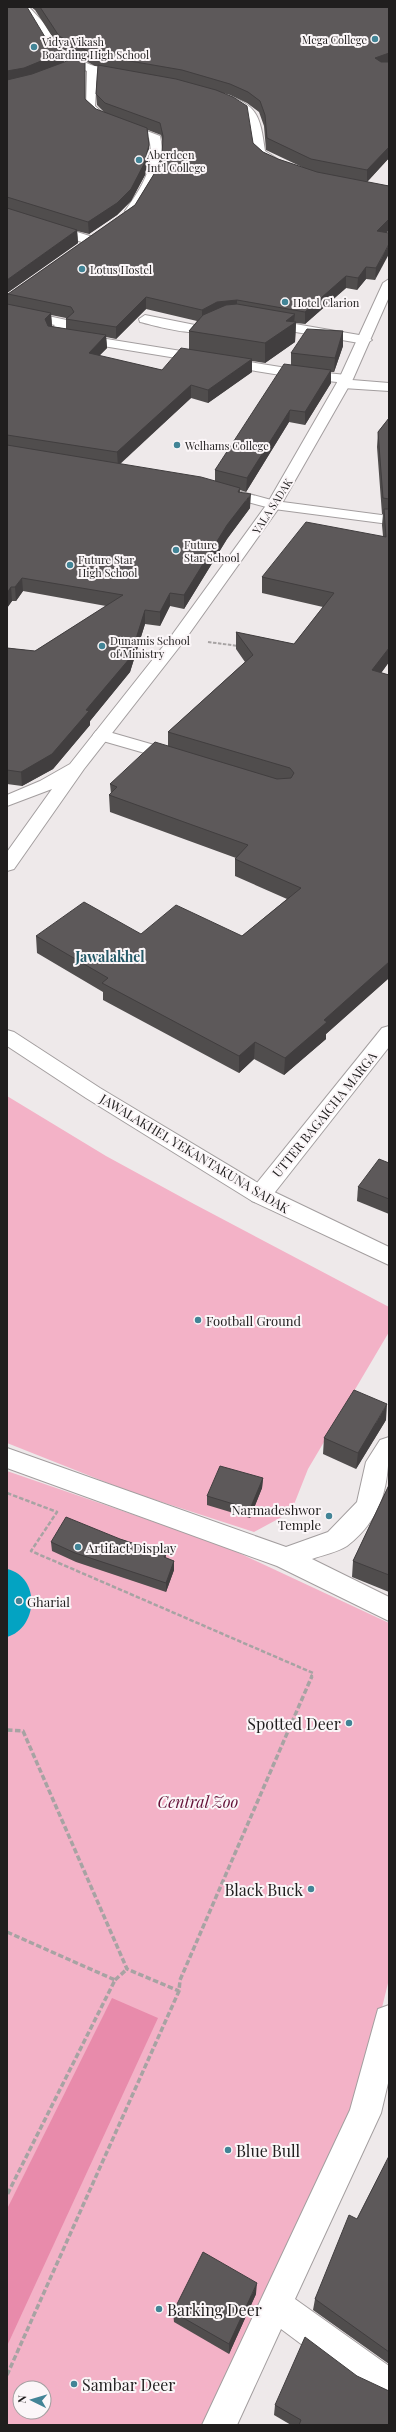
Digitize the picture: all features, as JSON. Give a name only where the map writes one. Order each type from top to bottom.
[{"type":"street","points":[[23,7],[31,13],[48,37],[54,50],[75,63],[92,70],[134,78]]},
{"type":"street","points":[[61,69],[75,63]]},
{"type":"street","points":[[92,70],[90,107],[101,117],[154,136],[158,147],[157,166],[142,195],[130,212],[124,216]]},
{"type":"street","points":[[209,94],[245,105],[254,115],[260,153],[278,165],[290,170]]},
{"type":"street","points":[[7,214],[90,240]]},
{"type":"street","points":[[77,250],[101,232]]},
{"type":"street","name":"YALA SADAK","points":[[7,864],[78,765],[178,638],[274,505],[345,382],[389,284]]},
{"type":"street","points":[[7,311],[66,324],[54,332],[54,334],[59,335],[345,382],[389,387]]},
{"type":"street","points":[[145,319],[202,329],[222,319],[232,318]]},
{"type":"street","points":[[252,321],[365,340]]},
{"type":"street","points":[[209,487],[274,505],[389,520]]},
{"type":"street","points":[[102,734],[193,762]]},
{"type":"street","points":[[7,801],[46,785],[78,765]]},
{"type":"street","name":"UTTER BAGAICHA MARGA","points":[[260,1195],[389,1033]]},
{"type":"street","name":"JAWALAKHEL YEKANTAKUNA SADAK","points":[[7,1037],[93,1093],[260,1195],[389,1257]]},
{"type":"street","points":[[286,1558],[337,1539],[368,1507],[378,1462],[389,1447]]},
{"type":"street","points":[[7,1458],[286,1558],[389,1610]]},
{"type":"street","points":[[219,2425],[365,2113],[389,2020]]},
{"type":"street","points":[[276,2306],[368,2373],[389,2384]]},
{"type":"path","points":[[178,638],[240,646]]},
{"type":"path","points":[[7,1493],[57,1512],[32,1551],[313,1673],[180,1980],[179,1991],[7,2374]]},
{"type":"path","points":[[7,1730],[23,1731],[128,1969],[179,1991]]},
{"type":"path","points":[[7,1932],[115,1980]]},
{"type":"path","points":[[7,2195],[115,1980],[128,1969]]},
{"type":"green space","name":"Football Ground","points":[[7,1096],[106,1156],[389,1307],[389,1332],[308,1469],[291,1512],[254,1532],[128,1491],[7,1443]]},
{"type":"green space","name":"Central Zoo","points":[[7,1471],[224,1546],[389,1623],[389,1979],[356,2114],[207,2425],[7,2425]]},
{"type":"shaded area","points":[[112,1998],[158,2018],[7,2346],[7,2209]]},
{"type":"water","name":"Gharial","points":[[7,1569],[18,1574],[26,1582],[30,1592],[31,1603],[30,1614],[25,1624],[17,1632],[7,1637]]},
{"type":"building","points":[[7,7],[27,7],[48,42],[63,52],[24,68],[7,71]]},
{"type":"building","points":[[40,7],[389,7],[389,53],[375,58],[381,62],[389,62],[389,147],[367,170],[311,159],[267,138],[265,115],[260,101],[248,92],[230,84],[182,70],[95,55],[59,36]]},
{"type":"building","points":[[75,58],[85,62],[85,99],[96,109],[147,128],[149,145],[144,164],[131,189],[117,203],[88,222],[7,197],[7,80],[32,74]]},
{"type":"building","points":[[98,65],[176,79],[216,90],[233,97],[247,106],[253,143],[263,152],[278,159],[317,172],[389,186],[389,219],[377,231],[389,233],[389,244],[376,268],[366,267],[358,278],[346,276],[305,312],[237,300],[217,302],[202,310],[146,297],[116,327],[66,319],[74,312],[71,307],[8,294],[135,205],[154,174],[162,156],[163,136],[160,123],[105,103],[96,94]]},
{"type":"building","points":[[7,208],[77,230],[7,280]]},
{"type":"building","points":[[7,304],[51,313],[45,319],[48,326],[106,335],[89,353],[162,370],[181,348],[252,359],[208,390],[191,385],[117,452],[7,435]]},
{"type":"building","points":[[237,304],[295,314],[286,321],[296,322],[265,343],[189,331],[203,315],[226,305]]},
{"type":"building","points":[[307,329],[343,331],[335,358],[291,353]]},
{"type":"building","points":[[284,364],[331,370],[305,412],[290,410],[247,478],[215,470]]},
{"type":"building","points":[[389,418],[389,499],[383,498],[378,432]]},
{"type":"building","points":[[7,445],[201,477],[240,488],[238,492],[251,494],[227,525],[184,595],[170,593],[160,612],[145,610],[130,658],[86,710],[89,711],[52,754],[21,772],[7,770],[7,648],[35,651],[123,595],[22,578],[15,587],[11,587],[7,593]]},
{"type":"building","points":[[384,509],[389,509],[389,648],[372,670],[389,675],[389,962],[324,1020],[327,1022],[285,1058],[255,1042],[239,1056],[102,983],[108,978],[36,936],[84,902],[141,934],[176,905],[242,936],[301,888],[235,859],[248,845],[109,795],[117,787],[110,784],[155,742],[277,779],[291,778],[294,773],[290,768],[168,732],[253,655],[236,632],[294,644],[334,593],[262,577],[306,522],[386,537]]},
{"type":"building","points":[[379,1159],[389,1163],[389,1199],[358,1187]]},
{"type":"building","points":[[354,1390],[387,1404],[358,1453],[324,1438]]},
{"type":"building","points":[[220,1466],[263,1478],[250,1509],[207,1496]]},
{"type":"building","points":[[389,1485],[389,1575],[353,1561]]},
{"type":"building","points":[[66,1517],[120,1539],[166,1554],[164,1557],[174,1561],[166,1583],[75,1553],[51,1542]]},
{"type":"building","points":[[389,2156],[389,2352],[315,2299],[349,2215],[357,2219]]},
{"type":"building","points":[[203,2252],[257,2283],[229,2344],[173,2312]]},
{"type":"building","points":[[305,2337],[357,2376],[389,2391],[389,2425],[299,2425],[301,2420],[275,2405]]},
{"type":"place","name":"Mega College","points":[[375,39]]},
{"type":"place","name":"Vidya Vikash Boarding High School","points":[[34,47]]},
{"type":"place","name":"Aberdeen Int'l College","points":[[139,160]]},
{"type":"place","name":"Lotus Hostel","points":[[82,269]]},
{"type":"place","name":"Hotel Clarion","points":[[285,302]]},
{"type":"place","name":"Welhams College","points":[[177,445]]},
{"type":"place","name":"Future Star School","points":[[176,550]]},
{"type":"place","name":"Future Star High School","points":[[70,565]]},
{"type":"place","name":"Dunamis School of Ministry","points":[[102,646]]},
{"type":"place","name":"Football Ground","points":[[198,1320]]},
{"type":"place","name":"Narmadeshwor Temple","points":[[329,1516]]},
{"type":"place","name":"Artifact Display","points":[[78,1547]]},
{"type":"place","name":"Gharial","points":[[19,1601]]},
{"type":"place","name":"Spotted Deer","points":[[349,1723]]},
{"type":"place","name":"Black Buck","points":[[311,1889]]},
{"type":"place","name":"Blue Bull","points":[[228,2150]]},
{"type":"place","name":"Barking Deer","points":[[159,2309]]},
{"type":"place","name":"Sambar Deer","points":[[74,2384]]},
{"type":"district","name":"Jawalakhel","points":[[110,956]]}]
